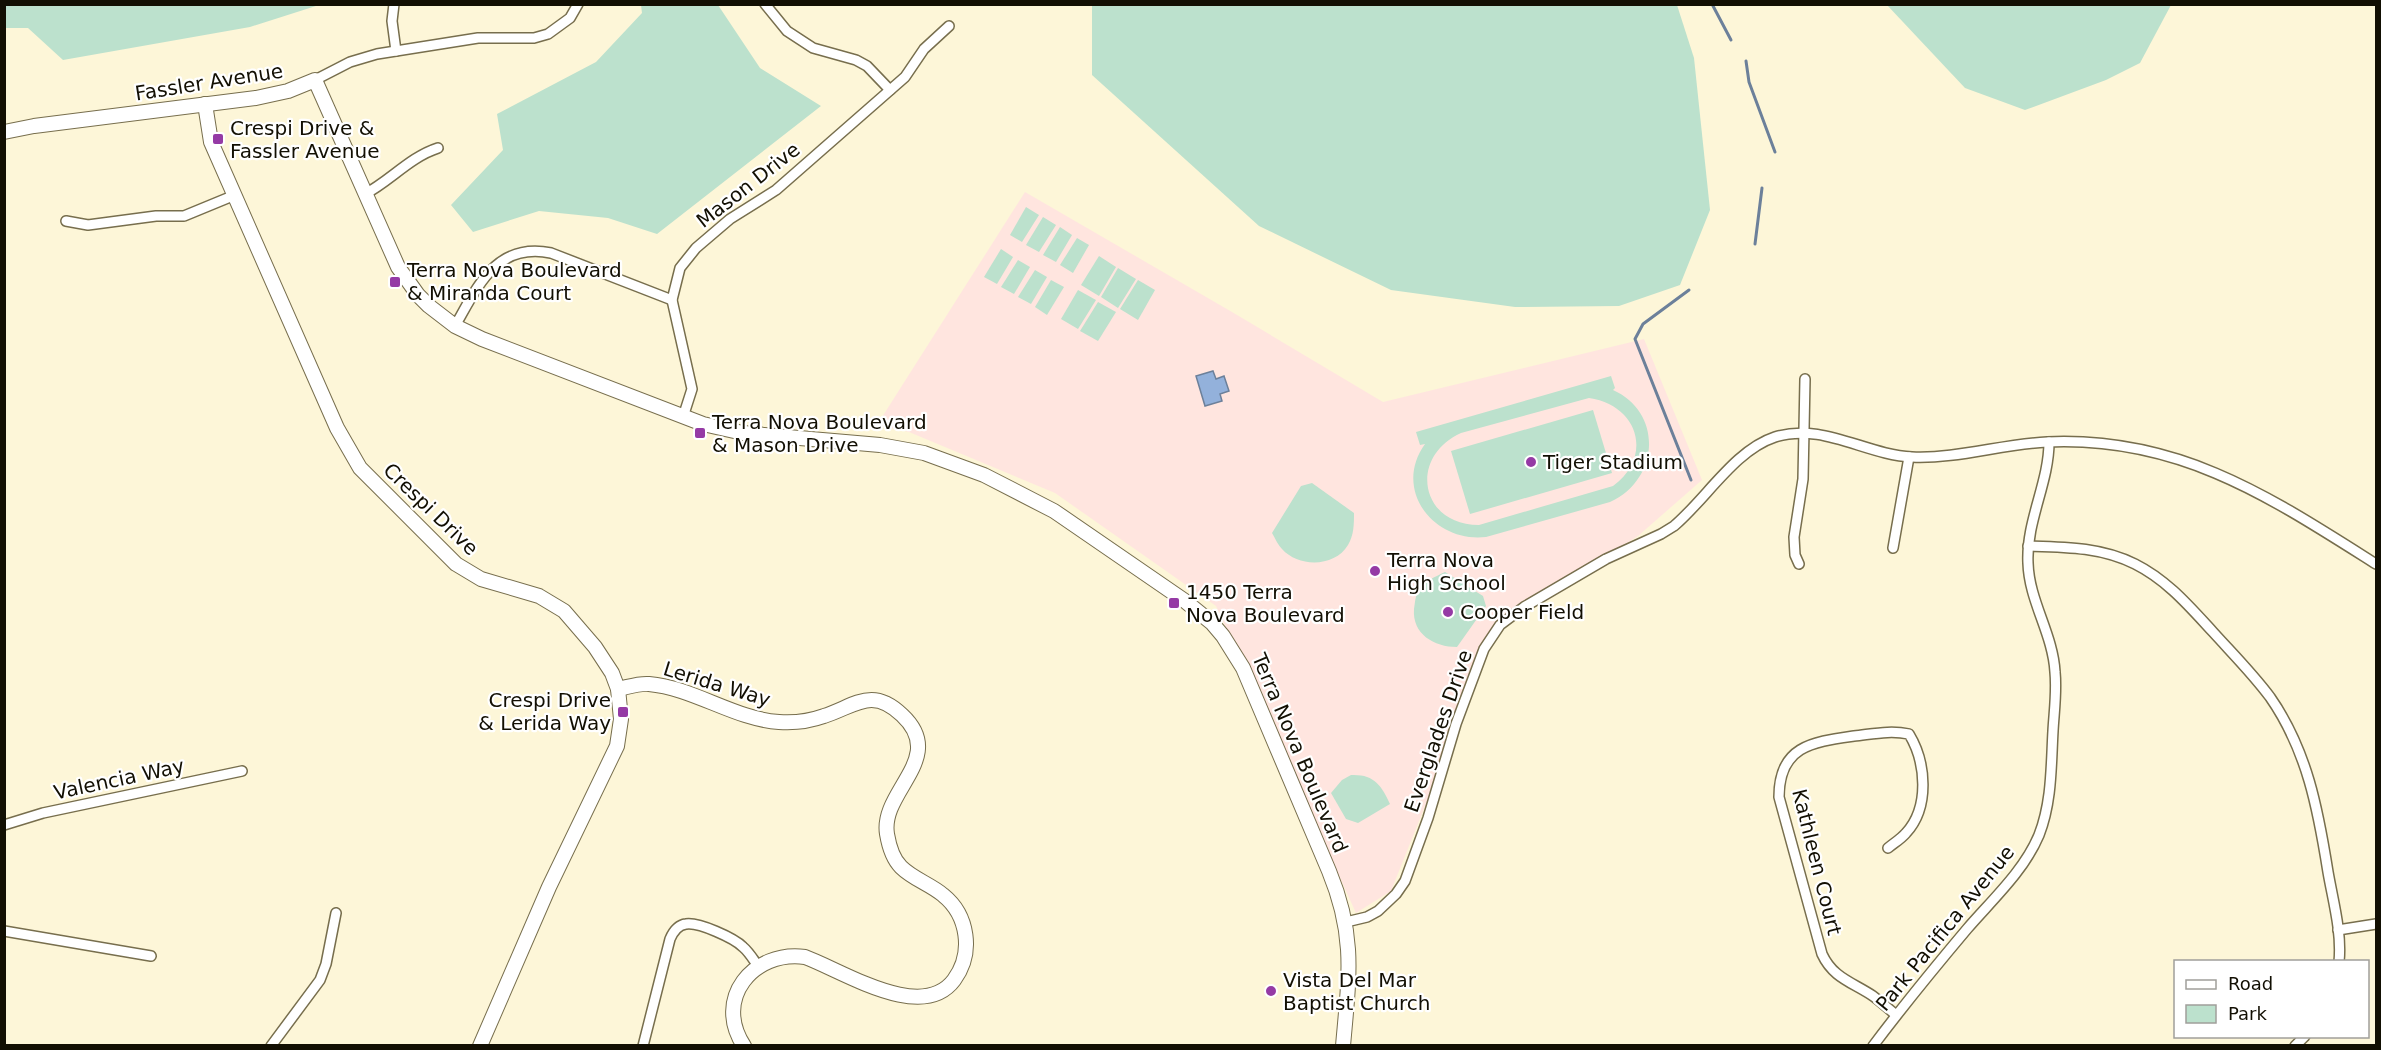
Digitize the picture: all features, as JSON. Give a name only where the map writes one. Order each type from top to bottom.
[{"type":"street","points":[[394,4],[392,21],[396,51]]},
{"type":"street","name":"Fassler Avenue","points":[[4,132],[34,126],[273,95],[315,80],[350,62],[396,51],[478,38],[534,38],[560,28],[570,18],[578,4]]},
{"type":"street","points":[[765,4],[787,31],[813,48],[856,60],[867,66],[890,90]]},
{"type":"street","name":"Mason Drive","points":[[683,417],[691,398],[692,381],[672,300],[680,268],[696,248],[740,211],[776,190],[890,90],[912,69],[932,41],[949,26]]},
{"type":"street","name":"Terra Nova Boulevard","points":[[315,80],[390,251],[408,283],[429,306],[455,326],[482,339],[683,417],[743,433],[880,445],[945,460],[984,475],[1054,511],[1185,601],[1212,623],[1243,668],[1329,871],[1346,922],[1349,959],[1343,1046]]},
{"type":"street","name":"Crespi Drive","points":[[205,104],[211,142],[337,428],[360,468],[456,564],[481,579],[539,596],[564,611],[595,646],[618,689],[621,719],[617,746],[549,887],[480,1046]]},
{"type":"street","points":[[365,194],[388,181],[416,159],[438,148]]},
{"type":"street","points":[[66,221],[88,225],[156,216],[184,216],[235,195]]},
{"type":"street","points":[[455,326],[487,272],[512,255],[525,251],[538,250],[551,253],[672,300]]},
{"type":"street","points":[[1799,564],[1795,555],[1794,537],[1802,494],[1805,379]]},
{"type":"street","name":"Everglades Drive","points":[[1346,922],[1367,917],[1378,911],[1396,894],[1405,880],[1425,826],[1460,714],[1484,650],[1500,625],[1524,607],[1606,559],[1674,526],[1752,449],[1777,436],[1805,434],[1830,437],[1909,457],[1947,456],[2049,442],[2097,444],[2136,449],[2210,470],[2267,496],[2376,564]]},
{"type":"street","name":"Park Pacifica Avenue","points":[[1873,1046],[1896,1015],[2022,864],[2044,820],[2050,786],[2055,673],[2050,640],[2031,588],[2028,546],[2047,464],[2049,442]]},
{"type":"street","points":[[1893,548],[1909,457]]},
{"type":"street","points":[[2028,546],[2101,552],[2118,556],[2149,571],[2187,603],[2260,685],[2289,729],[2310,780],[2319,815],[2338,930],[2339,960]]},
{"type":"street","name":"Lerida Way","points":[[618,689],[649,684],[689,694],[765,721],[789,723],[813,719],[861,700],[871,700],[892,708],[902,715],[912,729],[918,746],[918,757],[892,806],[887,819],[886,832],[892,853],[900,866],[942,894],[958,912],[963,922],[966,940],[960,971],[942,990],[931,996],[917,998],[889,992],[805,957],[780,957],[758,966]]},
{"type":"street","name":"Kathleen Court","points":[[1888,848],[1906,832],[1920,808],[1923,788],[1921,769],[1916,745],[1909,734],[1894,731],[1828,740],[1808,745],[1794,755],[1780,774],[1779,797],[1822,954],[1826,964],[1840,978],[1873,996],[1896,1015]]},
{"type":"street","name":"Valencia Way","points":[[4,825],[42,813],[242,771]]},
{"type":"street","points":[[271,1046],[320,980],[326,964],[336,913]]},
{"type":"street","points":[[643,1046],[670,939],[679,926],[686,923],[735,940],[748,951],[758,966],[740,986],[733,1009],[736,1030],[744,1046]]},
{"type":"street","points":[[2338,930],[2376,924]]},
{"type":"street","points":[[4,930],[150,956]]},
{"type":"shaded area","name":"Terra Nova High School","points":[[1025,192],[1383,402],[1644,339],[1702,480],[1638,536],[1497,626],[1391,891],[1356,913],[1216,606],[1055,493],[909,432],[877,425]]},
{"type":"green space","points":[[5,4],[319,5],[250,27],[63,60],[28,28],[5,28]]},
{"type":"green space","points":[[641,5],[718,5],[760,68],[821,106],[657,234],[608,218],[539,211],[473,232],[451,205],[503,150],[497,114],[596,62],[642,13]]},
{"type":"green space","points":[[1092,5],[1677,5],[1694,58],[1710,210],[1680,285],[1619,306],[1515,307],[1391,290],[1259,226],[1092,75]]},
{"type":"green space","points":[[1887,5],[2171,5],[2140,63],[2106,80],[2025,110],[1965,88]]},
{"type":"green space","points":[[1026,207],[1039,215],[1022,242],[1010,235]]},
{"type":"green space","points":[[1043,217],[1056,225],[1039,252],[1026,245]]},
{"type":"green space","points":[[1060,227],[1072,235],[1056,262],[1043,255]]},
{"type":"green space","points":[[1077,238],[1089,245],[1073,273],[1060,265]]},
{"type":"green space","points":[[1001,249],[1013,257],[997,284],[984,277]]},
{"type":"green space","points":[[1099,256],[1116,267],[1099,296],[1081,285]]},
{"type":"green space","points":[[1018,260],[1030,267],[1014,294],[1001,287]]},
{"type":"green space","points":[[1118,268],[1136,279],[1118,308],[1101,297]]},
{"type":"green space","points":[[1035,270],[1047,277],[1031,304],[1018,297]]},
{"type":"green space","points":[[1051,280],[1064,287],[1047,315],[1035,307]]},
{"type":"green space","points":[[1138,280],[1155,290],[1138,320],[1120,309]]},
{"type":"green space","points":[[1078,290],[1096,300],[1078,329],[1061,319]]},
{"type":"green space","points":[[1098,302],[1116,312],[1098,341],[1080,331]]},
{"type":"green space","points":[[1611,376],[1615,388],[1613,390],[1630,401],[1641,414],[1647,430],[1649,446],[1646,463],[1638,478],[1626,492],[1610,502],[1486,537],[1467,537],[1435,522],[1424,510],[1416,495],[1413,479],[1416,461],[1425,444],[1420,445],[1416,432]],"holes":[[[1589,398],[1619,410],[1629,421],[1635,433],[1636,447],[1633,461],[1626,474],[1613,486],[1479,525],[1459,522],[1444,514],[1433,502],[1428,488],[1428,473],[1433,458],[1444,444],[1461,433]]]},
{"type":"green space","name":"Tiger Stadium","points":[[1593,410],[1612,473],[1470,514],[1451,451]]},
{"type":"green space","points":[[1312,483],[1354,513],[1353,533],[1348,545],[1335,558],[1326,561],[1307,562],[1289,555],[1272,533],[1301,486]]},
{"type":"green space","name":"Cooper Field","points":[[1445,572],[1483,596],[1486,606],[1457,647],[1433,642],[1421,632],[1414,618],[1416,596],[1420,588]]},
{"type":"green space","points":[[1351,775],[1366,776],[1376,782],[1390,804],[1358,823],[1346,819],[1331,793],[1342,780]]},
{"type":"water","points":[[1213,371],[1216,379],[1224,376],[1229,391],[1220,394],[1222,401],[1205,406],[1196,376]]},
{"type":"waterway","points":[[1712,4],[1731,40]]},
{"type":"waterway","points":[[1746,61],[1749,82],[1775,152]]},
{"type":"waterway","points":[[1755,244],[1762,188]]},
{"type":"waterway","points":[[1689,290],[1643,324],[1635,339],[1691,480]]},
{"type":"place","name":"Crespi Drive & Fassler Avenue","points":[[218,139]]},
{"type":"place","name":"Terra Nova Boulevard & Miranda Court","points":[[395,282]]},
{"type":"place","name":"Terra Nova Boulevard & Mason Drive","points":[[700,433]]},
{"type":"place","name":"Tiger Stadium","points":[[1531,462]]},
{"type":"place","name":"Terra Nova High School","points":[[1375,571]]},
{"type":"place","name":"1450 Terra Nova Boulevard","points":[[1174,603]]},
{"type":"place","name":"Cooper Field","points":[[1448,612]]},
{"type":"place","name":"Crespi Drive & Lerida Way","points":[[623,712]]},
{"type":"place","name":"Vista Del Mar Baptist Church","points":[[1271,991]]}]
